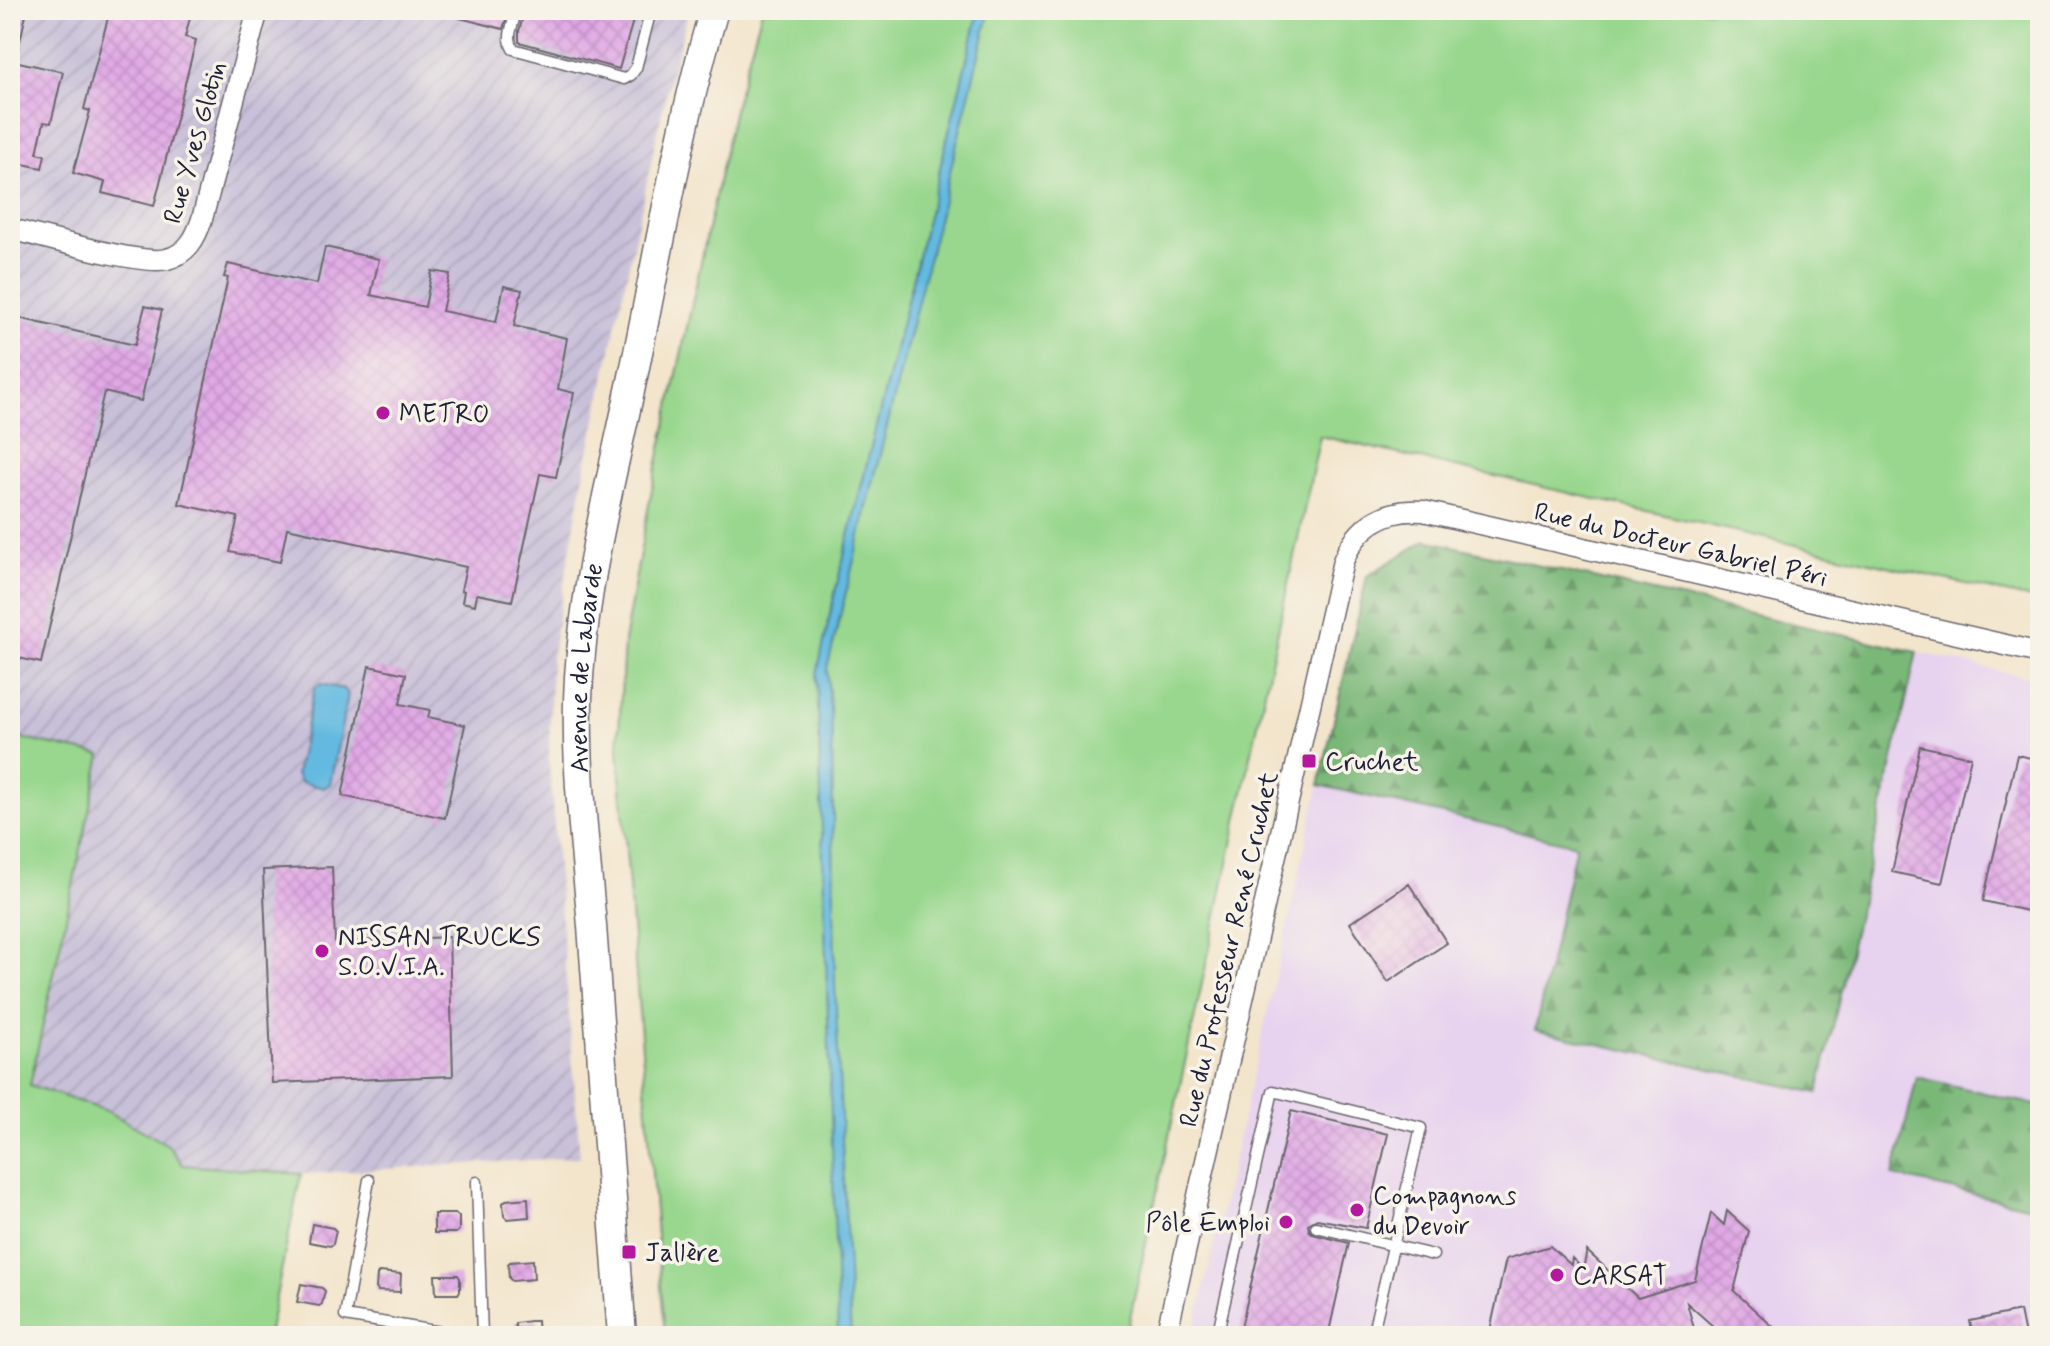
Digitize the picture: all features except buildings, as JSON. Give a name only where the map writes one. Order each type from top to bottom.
[{"type":"main road","name":"Avenue de Labarde","points":[[622,1336],[580,781],[579,677],[602,524],[670,186],[694,80],[714,10]]},
{"type":"street","name":"Rue Yves Glotin","points":[[10,229],[140,259],[166,260],[189,246],[198,234],[258,10]]},
{"type":"street","name":"Rue du Docteur Gabriel Péri","points":[[1340,573],[1347,549],[1372,521],[1396,512],[1423,511],[2040,653]]},
{"type":"street","name":"Rue du Professeur René Cruchet","points":[[1166,1336],[1340,573]]},
{"type":"lane","points":[[517,10],[509,42],[513,49],[624,79],[636,68],[651,10]]},
{"type":"lane","points":[[1217,1336],[1273,1091],[1421,1128],[1372,1336]]},
{"type":"lane","points":[[369,1180],[345,1316],[473,1336]]},
{"type":"lane","points":[[477,1182],[482,1336]]},
{"type":"lane","points":[[1316,1227],[1433,1255]]},
{"type":"shaded area","points":[[10,10],[689,10],[666,93],[582,484],[551,658],[549,762],[580,1157],[301,1174],[183,1165],[168,1145],[107,1111],[30,1085],[101,756],[10,736]]},
{"type":"shaded area","points":[[1426,540],[2040,680],[2040,1336],[1193,1336],[1367,576]]},
{"type":"green space","points":[[762,10],[2040,10],[2040,601],[1320,436],[1126,1336],[665,1336],[618,750],[624,641],[650,499],[734,109]]},
{"type":"green space","points":[[1426,540],[1917,652],[1818,1093],[1535,1030],[1576,845],[1319,785],[1367,576]]},
{"type":"green space","points":[[10,736],[101,755],[30,1085],[107,1111],[168,1145],[183,1165],[301,1174],[268,1336],[10,1336]]},
{"type":"green space","points":[[1917,1077],[2040,1106],[2040,1209],[1893,1176]]},
{"type":"water","points":[[979,10],[990,10],[827,669],[832,734],[835,983],[851,1336],[838,1336],[817,673]]},
{"type":"water","points":[[320,684],[344,689],[348,695],[330,784],[324,788],[300,782],[296,774],[314,689]]},
{"type":"place","name":"METRO","points":[[383,413]]},
{"type":"place","name":"Cruchet","points":[[1309,761]]},
{"type":"place","name":"NISSAN TRUCKS S.O.V.I.A.","points":[[322,951]]},
{"type":"place","name":"Compagnons du Devoir","points":[[1357,1210]]},
{"type":"place","name":"Pôle Emploi","points":[[1286,1222]]},
{"type":"place","name":"Jallère","points":[[629,1252]]},
{"type":"place","name":"CARSAT","points":[[1557,1275]]}]
